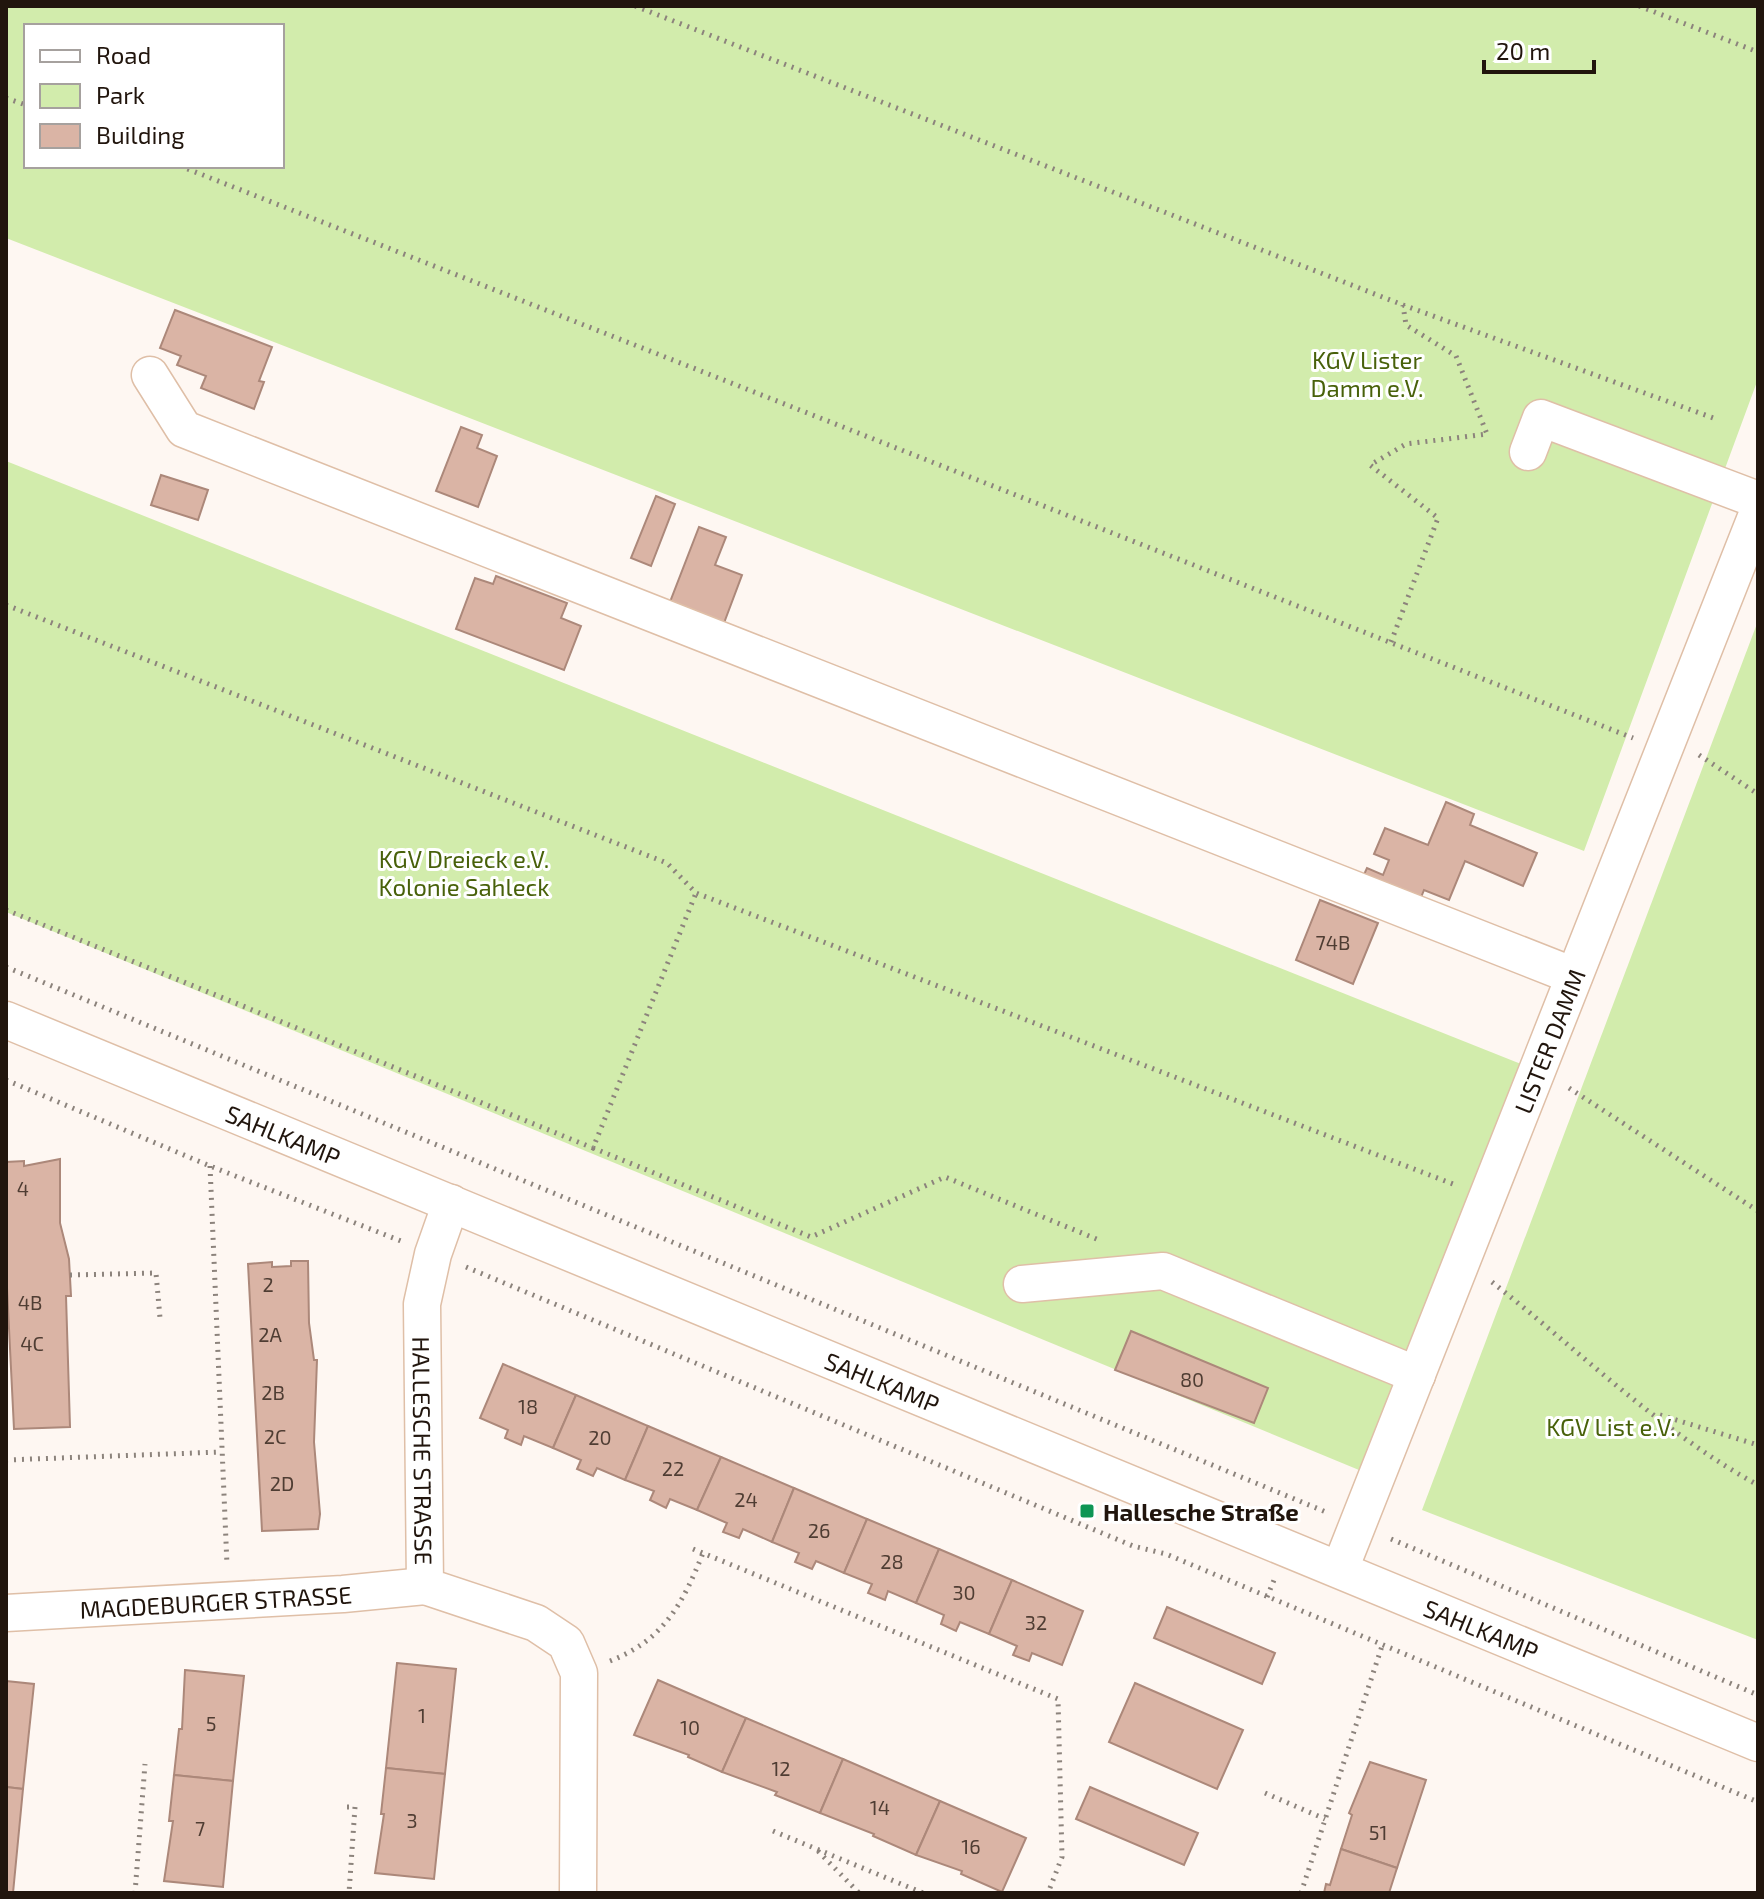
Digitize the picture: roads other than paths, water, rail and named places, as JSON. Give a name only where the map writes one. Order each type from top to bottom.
[{"type":"street","points":[[150,375],[184,429],[1574,976]]},
{"type":"street","points":[[1528,452],[1541,418],[1758,500]]},
{"type":"street","name":"LISTER DAMM","points":[[1340,1569],[1758,512]]},
{"type":"street","name":"SAHLKAMP","points":[[6,1020],[1758,1743]]},
{"type":"street","name":"HALLESCHE STRASSE","points":[[451,1203],[433,1254],[422,1304],[425,1586],[536,1623],[566,1643],[579,1673],[578,1893]]},
{"type":"street","points":[[1022,1284],[1163,1271],[1417,1375]]},
{"type":"street","name":"MAGDEBURGER STRASSE","points":[[6,1613],[425,1586]]},
{"type":"place","name":"Hallesche Straße","points":[[1087,1511]]},
{"type":"park label","name":"KGV Lister Damm e.V.","points":[[1367,373]]},
{"type":"park label","name":"KGV Dreieck e.V. Kolonie Sahleck","points":[[464,872]]},
{"type":"park label","name":"KGV List e.V.","points":[[1611,1426]]}]
